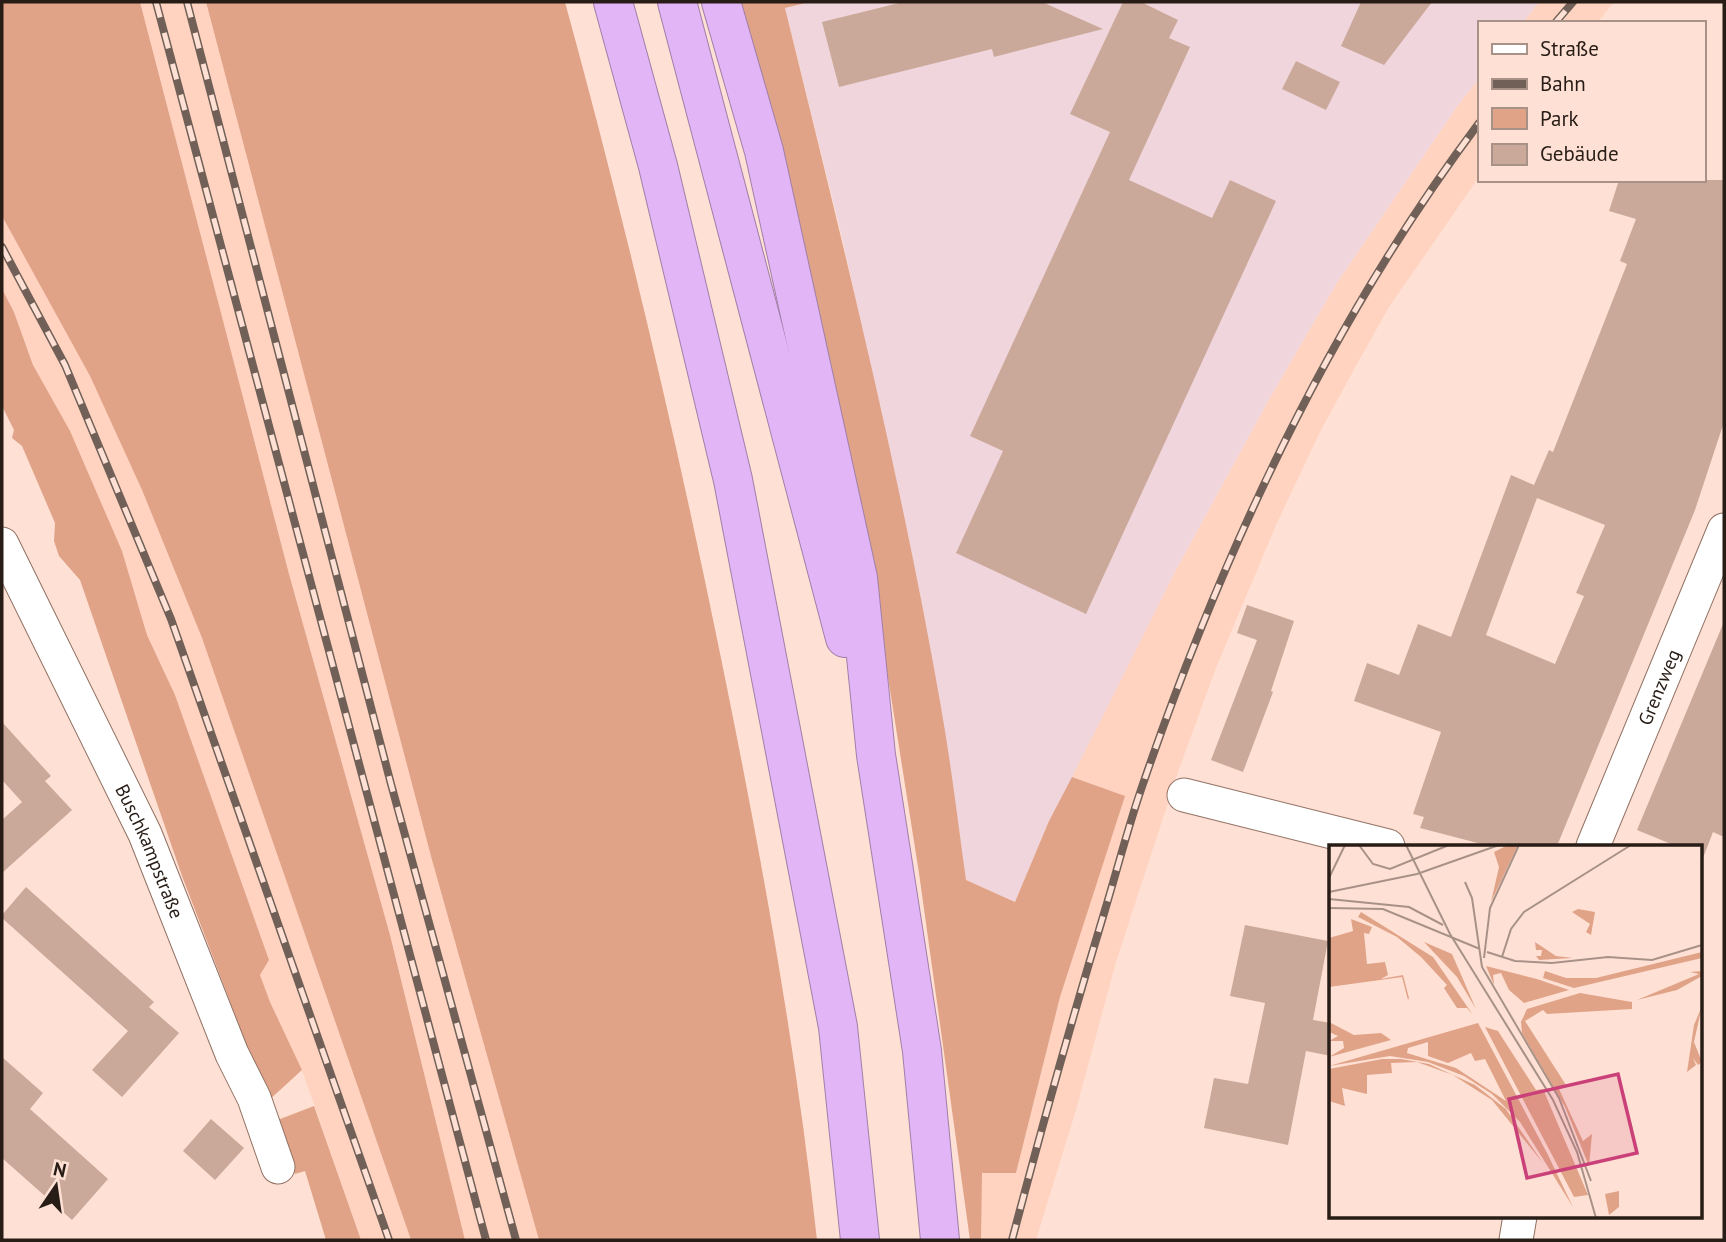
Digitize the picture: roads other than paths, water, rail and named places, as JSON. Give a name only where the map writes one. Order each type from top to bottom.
[{"type":"highway","points":[[613,2],[657,166],[733,480],[838,1027],[860,1240]]},
{"type":"highway","points":[[677,2],[876,755]]},
{"type":"highway","points":[[721,2],[764,150],[858,578],[876,755],[922,1051],[940,1240]]},
{"type":"street","name":"Grenzweg","points":[[1593,845],[1724,530]]},
{"type":"street","name":"Buschkampstraße","points":[[2,544],[145,834],[232,1054],[254,1098],[278,1167]]},
{"type":"street","points":[[1184,795],[1384,845]]},
{"type":"street","points":[[1516,1240],[1520,1218]]},
{"type":"railway","points":[[156,2],[486,1240]]},
{"type":"railway","points":[[187,2],[391,784],[516,1240]]},
{"type":"railway","points":[[1557,21],[1573,2]]},
{"type":"railway","points":[[1012,1240],[1133,813],[1209,608],[1286,439],[1329,357],[1375,276],[1425,198],[1478,124]]},
{"type":"railway","points":[[2,247],[65,365],[171,619],[389,1240]]}]
